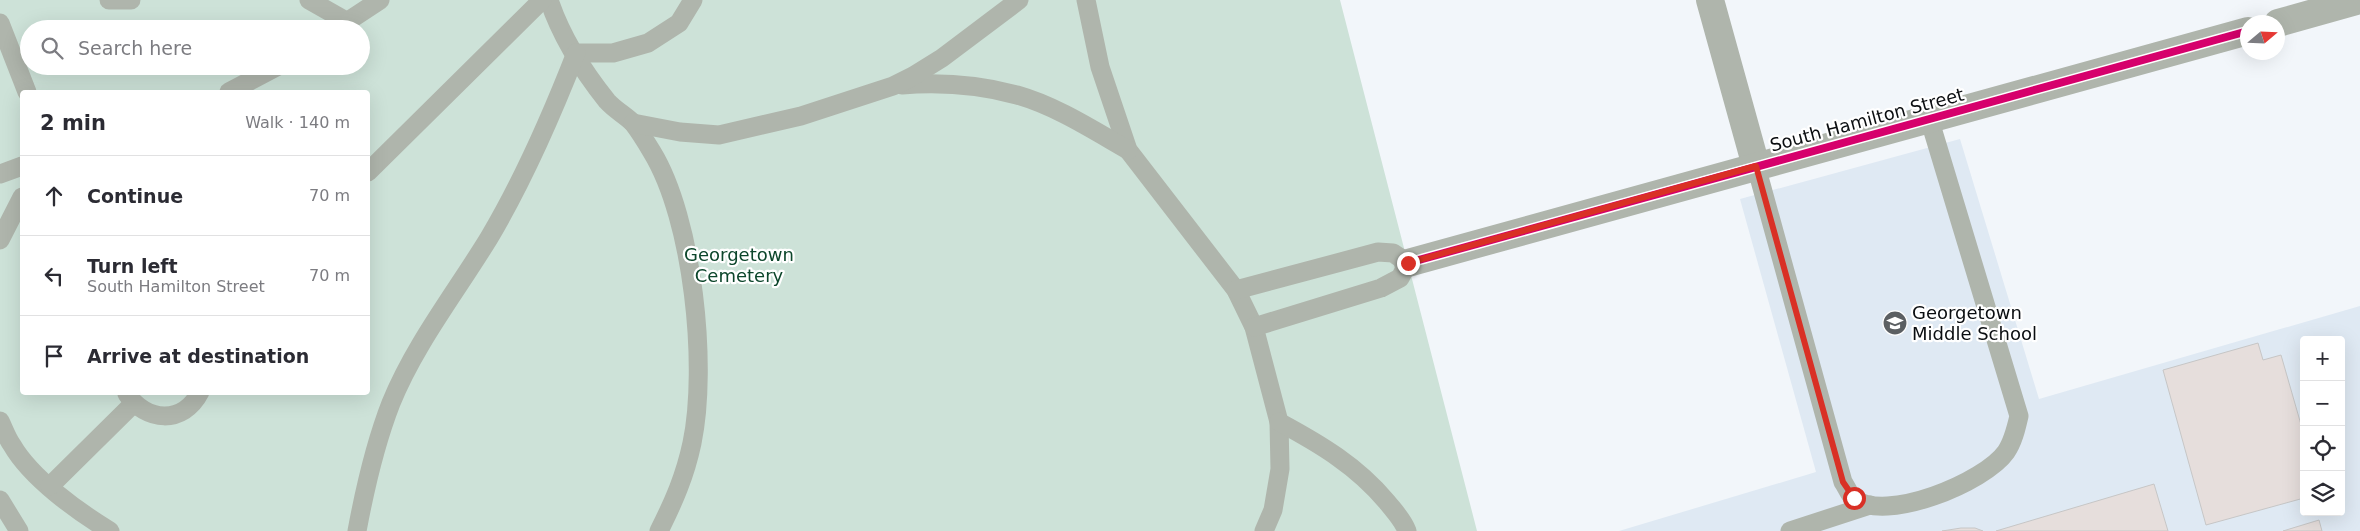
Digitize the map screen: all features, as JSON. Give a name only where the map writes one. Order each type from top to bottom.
[{"type":"street","points":[[1710,0],[1756,166]]},
{"type":"street","points":[[2285,20],[2360,0]]},
{"type":"street","name":"South Hamilton Street","points":[[1408,263],[2240,33]]},
{"type":"lane","points":[[109,0],[131,0]]},
{"type":"lane","points":[[309,0],[335,20]]},
{"type":"lane","points":[[349,20],[380,0]]},
{"type":"lane","points":[[370,170],[542,0]]},
{"type":"lane","points":[[549,0],[564,36],[609,103],[633,123],[653,154],[667,187],[683,236],[692,277],[697,337],[697,387],[692,441],[680,490],[659,531]]},
{"type":"lane","points":[[576,53],[613,53],[648,43],[679,23],[693,0]]},
{"type":"lane","points":[[633,123],[680,132],[719,134],[801,116],[893,86],[913,76],[942,58],[1019,0]]},
{"type":"lane","points":[[1086,0],[1100,67],[1128,150],[1236,290],[1254,327],[1279,422],[1280,469],[1273,510],[1264,531]]},
{"type":"lane","points":[[0,23],[20,74]]},
{"type":"lane","points":[[357,531],[374,454],[391,403],[413,359],[488,238],[525,173],[576,53]]},
{"type":"lane","points":[[20,75],[26,90]]},
{"type":"lane","points":[[233,90],[261,75]]},
{"type":"lane","points":[[893,86],[933,83],[1018,95],[1060,113],[1128,150]]},
{"type":"lane","points":[[1790,531],[1870,505],[1892,506],[1920,500],[1950,490],[1980,475],[1996,463],[2007,451],[2014,436],[2019,416],[1929,118]]},
{"type":"lane","points":[[1756,166],[1843,482],[1854,498],[1870,505]]},
{"type":"lane","points":[[0,174],[20,167]]},
{"type":"lane","points":[[0,240],[20,201]]},
{"type":"lane","points":[[1236,290],[1378,252],[1393,253],[1408,263],[1400,278],[1381,288],[1254,327]]},
{"type":"lane","points":[[50,486],[130,398],[150,414],[170,416],[182,412],[192,404],[198,395]]},
{"type":"lane","points":[[0,421],[6,452],[28,467],[92,520],[110,531]]},
{"type":"lane","points":[[1279,422],[1331,450],[1371,483],[1403,522],[1407,531]]},
{"type":"lane","points":[[0,500],[20,531]]},
{"type":"shaded area","name":"Georgetown Middle School","points":[[1960,139],[2039,399],[2360,306],[2360,531],[1619,531],[1816,472],[1740,199]]},
{"type":"green space","name":"Georgetown Cemetery","points":[[0,0],[1340,0],[1477,531],[0,531]]},
{"type":"building","points":[[2258,343],[2263,360],[2281,355],[2300,421],[2300,499],[2206,525],[2163,370]]},
{"type":"building","points":[[2154,484],[2168,531],[1996,531]]},
{"type":"building","points":[[2319,520],[2322,531],[2283,531]]},
{"type":"building","points":[[1975,528],[1983,531],[1942,531]]},
{"type":"cycle path","points":[[1408,263],[2240,33]]},
{"type":"place","name":"Georgetown Middle School","points":[[1895,323]]},
{"type":"route","points":[[1408,263],[1756,166],[1843,482],[1854,498]]}]
